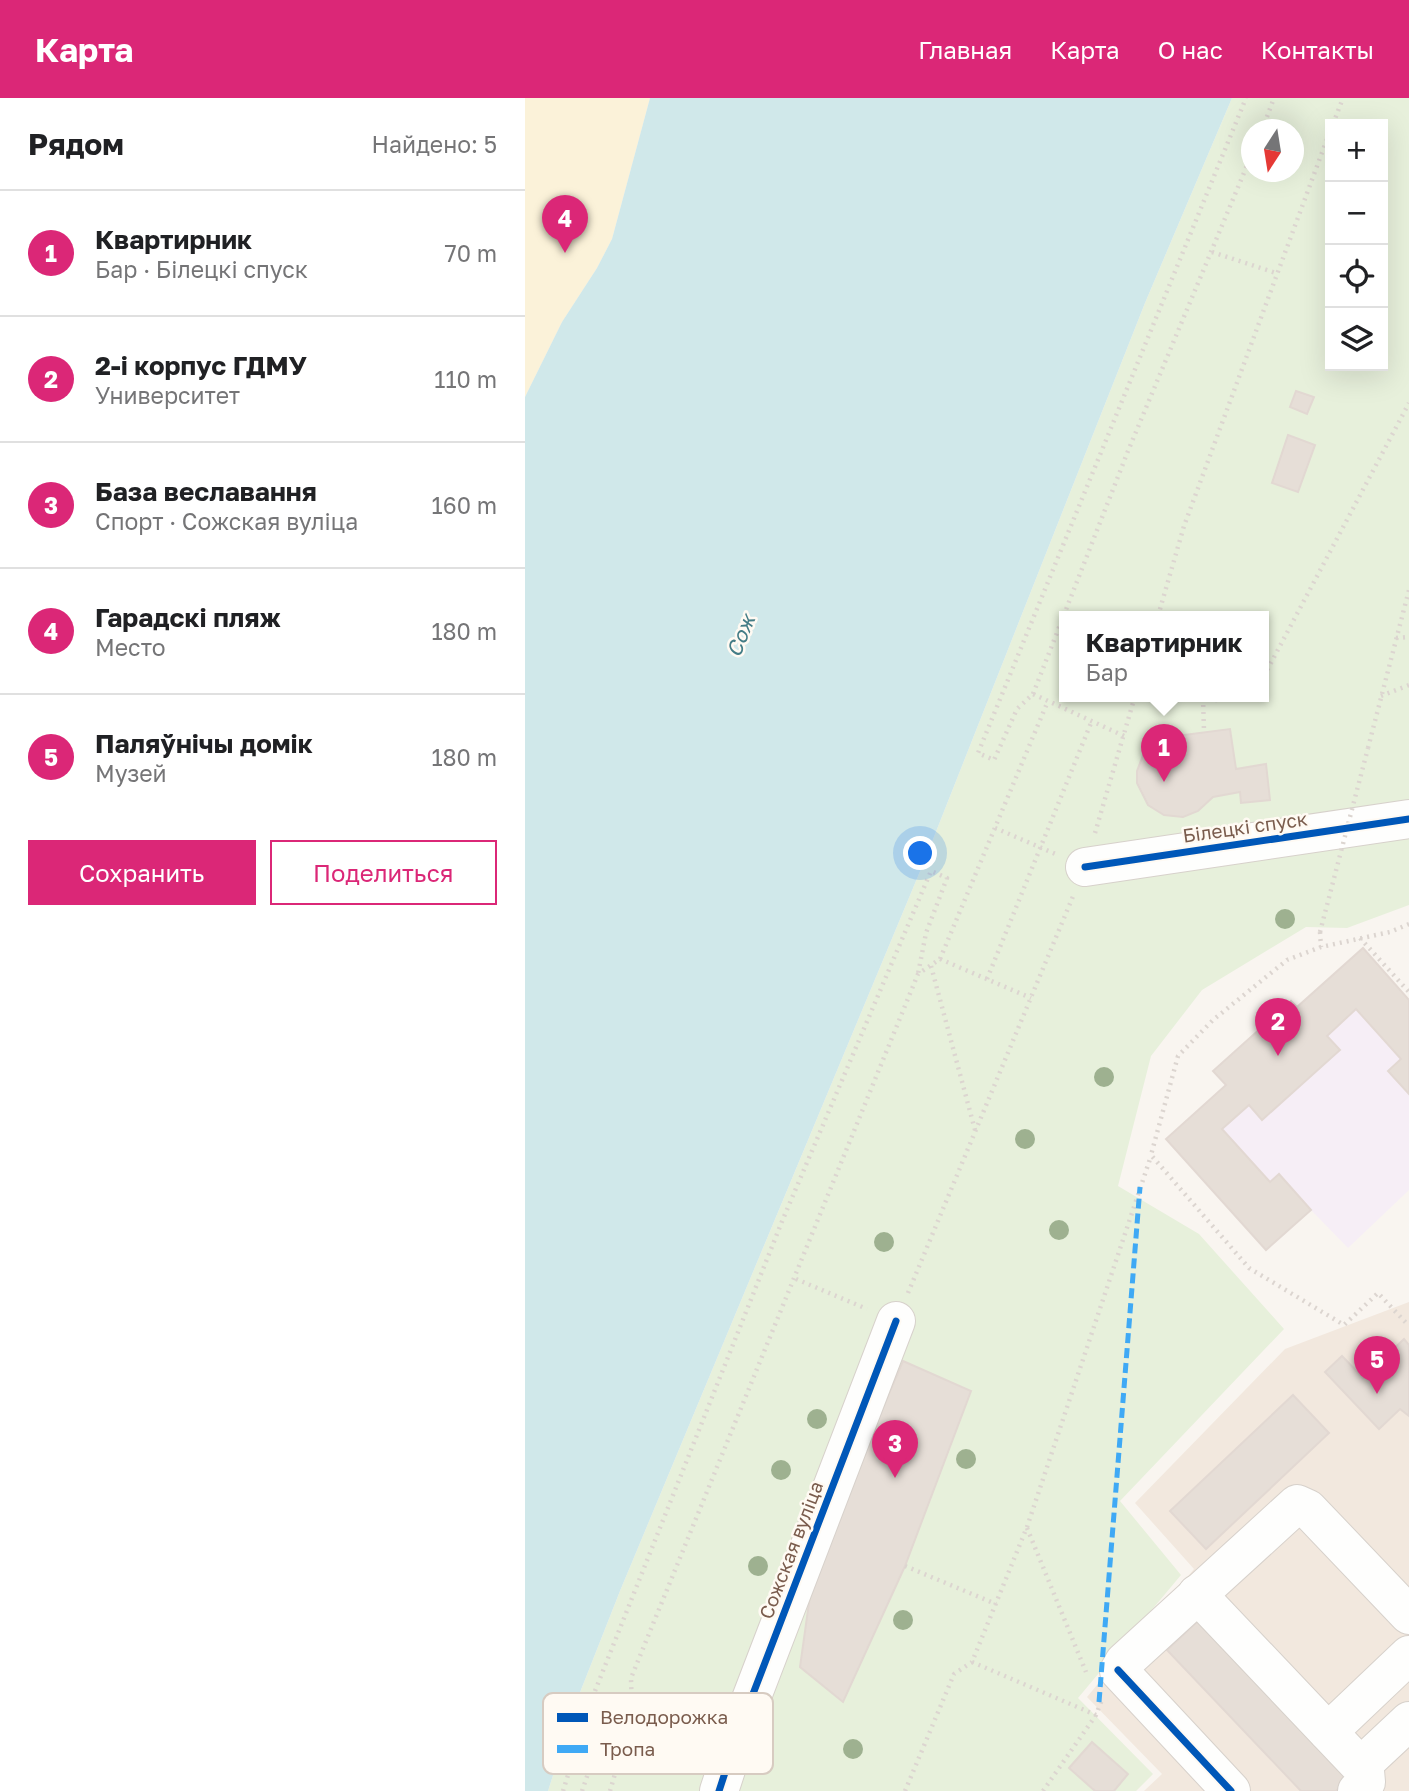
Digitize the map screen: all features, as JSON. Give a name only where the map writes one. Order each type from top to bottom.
[{"type":"street","name":"Білецкі спуск","points":[[1085,867],[1409,819]]},
{"type":"street","name":"Сожская вуліца","points":[[753,1693],[896,1321]]},
{"type":"street","points":[[1231,1791],[1104,1683],[1297,1504],[1308,1509],[1409,1615]]},
{"type":"street","points":[[1197,1594],[1328,1732],[1359,1779],[1409,1721]]},
{"type":"street","points":[[1328,1732],[1409,1655]]},
{"type":"street","name":"Сожская вуліца","points":[[719,1791],[725,1774]]},
{"type":"path","points":[[1059,629],[1034,694],[1017,709],[994,761],[978,753],[1247,98]]},
{"type":"path","points":[[1266,119],[1274,98]]},
{"type":"path","points":[[1335,119],[1343,98]]},
{"type":"path","points":[[1160,611],[1184,526],[1325,144]]},
{"type":"path","points":[[1066,611],[1128,451],[1241,181]]},
{"type":"path","points":[[1212,252],[1276,273]]},
{"type":"path","points":[[1269,667],[1409,403]]},
{"type":"path","points":[[1321,947],[1320,932],[1409,590]]},
{"type":"path","points":[[1396,638],[1409,637]]},
{"type":"path","points":[[1380,696],[1409,685]]},
{"type":"path","points":[[1034,694],[1123,736]]},
{"type":"path","points":[[918,974],[940,959],[1048,701]]},
{"type":"path","points":[[796,1279],[896,1321],[1085,867],[1133,702]]},
{"type":"path","points":[[1203,702],[1203,731]]},
{"type":"path","points":[[987,979],[1091,723]]},
{"type":"path","points":[[995,828],[1085,867]]},
{"type":"path","points":[[594,1693],[783,1219],[931,871],[947,878],[926,933],[918,974],[796,1279],[631,1678],[631,1693]]},
{"type":"path","points":[[905,1791],[954,1674],[972,1662],[1027,1527],[1151,1155],[1178,1056],[1213,1020],[1287,960],[1321,947],[1409,924]]},
{"type":"path","points":[[1360,938],[1409,992]]},
{"type":"path","points":[[940,959],[1031,998]]},
{"type":"path","points":[[931,966],[975,1131]]},
{"type":"path","points":[[1151,1155],[1249,1268],[1344,1325],[1378,1293],[1409,1326]]},
{"type":"path","points":[[1027,1527],[1104,1683],[1096,1715],[1043,1791]]},
{"type":"path","points":[[905,1566],[996,1604]]},
{"type":"path","points":[[972,1662],[1096,1715]]},
{"type":"path","points":[[563,1791],[568,1774]]},
{"type":"path","points":[[582,1791],[586,1774]]},
{"type":"path","points":[[610,1791],[615,1774]]},
{"type":"shaded area","points":[[1363,948],[1409,1000],[1409,1190],[1348,1248],[1311,1210],[1266,1250],[1166,1139],[1225,1085],[1213,1071],[1291,1001],[1297,1007]]},
{"type":"shaded area","points":[[1409,1302],[1409,1791],[1144,1791],[1162,1774],[1087,1697],[1194,1569],[1135,1503],[1285,1349]]},
{"type":"green space","points":[[1232,98],[1409,98],[1409,905],[1347,928],[1306,927],[1202,990],[1151,1056],[1118,1186],[1199,1234],[1284,1329],[1120,1501],[1181,1575],[1078,1698],[1153,1774],[1136,1791],[548,1791],[553,1774],[773,1774],[773,1693],[580,1693],[926,857],[1145,303]]},
{"type":"sand","points":[[525,98],[650,98],[612,239],[597,268],[562,322],[525,397]]},
{"type":"water","name":"Сож","points":[[650,98],[1232,98],[1145,303],[926,857],[580,1693],[543,1693],[543,1774],[553,1774],[548,1791],[525,1791],[525,397],[562,322],[597,268],[612,239]]},
{"type":"building","points":[[1296,391],[1314,397],[1307,414],[1290,407]]},
{"type":"building","points":[[1288,435],[1315,445],[1298,492],[1272,483]]},
{"type":"building","points":[[1230,729],[1236,769],[1266,764],[1270,800],[1241,803],[1240,792],[1213,797],[1198,811],[1183,817],[1164,815],[1148,805],[1137,783],[1137,771],[1145,750],[1161,738]]},
{"type":"building","points":[[1363,948],[1409,1000],[1409,1094],[1388,1071],[1401,1059],[1356,1009],[1327,1036],[1340,1050],[1262,1120],[1249,1105],[1222,1129],[1270,1182],[1279,1174],[1311,1210],[1266,1250],[1166,1139],[1226,1085],[1213,1071],[1291,1001],[1297,1007]]},
{"type":"building","points":[[1404,1339],[1409,1345],[1409,1416],[1400,1409],[1379,1429],[1325,1372],[1342,1356],[1363,1378]]},
{"type":"building","points":[[903,1361],[971,1391],[905,1566],[843,1702],[800,1667],[814,1567]]},
{"type":"building","points":[[1293,1395],[1329,1433],[1206,1549],[1170,1511]]},
{"type":"building","points":[[1199,1620],[1350,1778],[1336,1791],[1301,1791],[1167,1650]]},
{"type":"building","points":[[1092,1742],[1128,1774],[1114,1791],[1095,1791],[1069,1768]]},
{"type":"marked path","points":[[1099,1702],[1140,1187]]},
{"type":"cycle path","points":[[1085,867],[1409,819]]},
{"type":"cycle path","points":[[753,1693],[896,1321]]},
{"type":"cycle path","points":[[1118,1670],[1231,1791]]},
{"type":"cycle path","points":[[719,1791],[725,1774]]},
{"type":"place","name":"Гарадскі пляж","points":[[565,253]]},
{"type":"place","name":"Квартирник","points":[[1164,782]]},
{"type":"place","name":"2-і корпус ГДМУ","points":[[1278,1056]]},
{"type":"place","name":"Паляўнічы домік","points":[[1377,1394]]},
{"type":"place","name":"База веславання","points":[[895,1478]]}]
